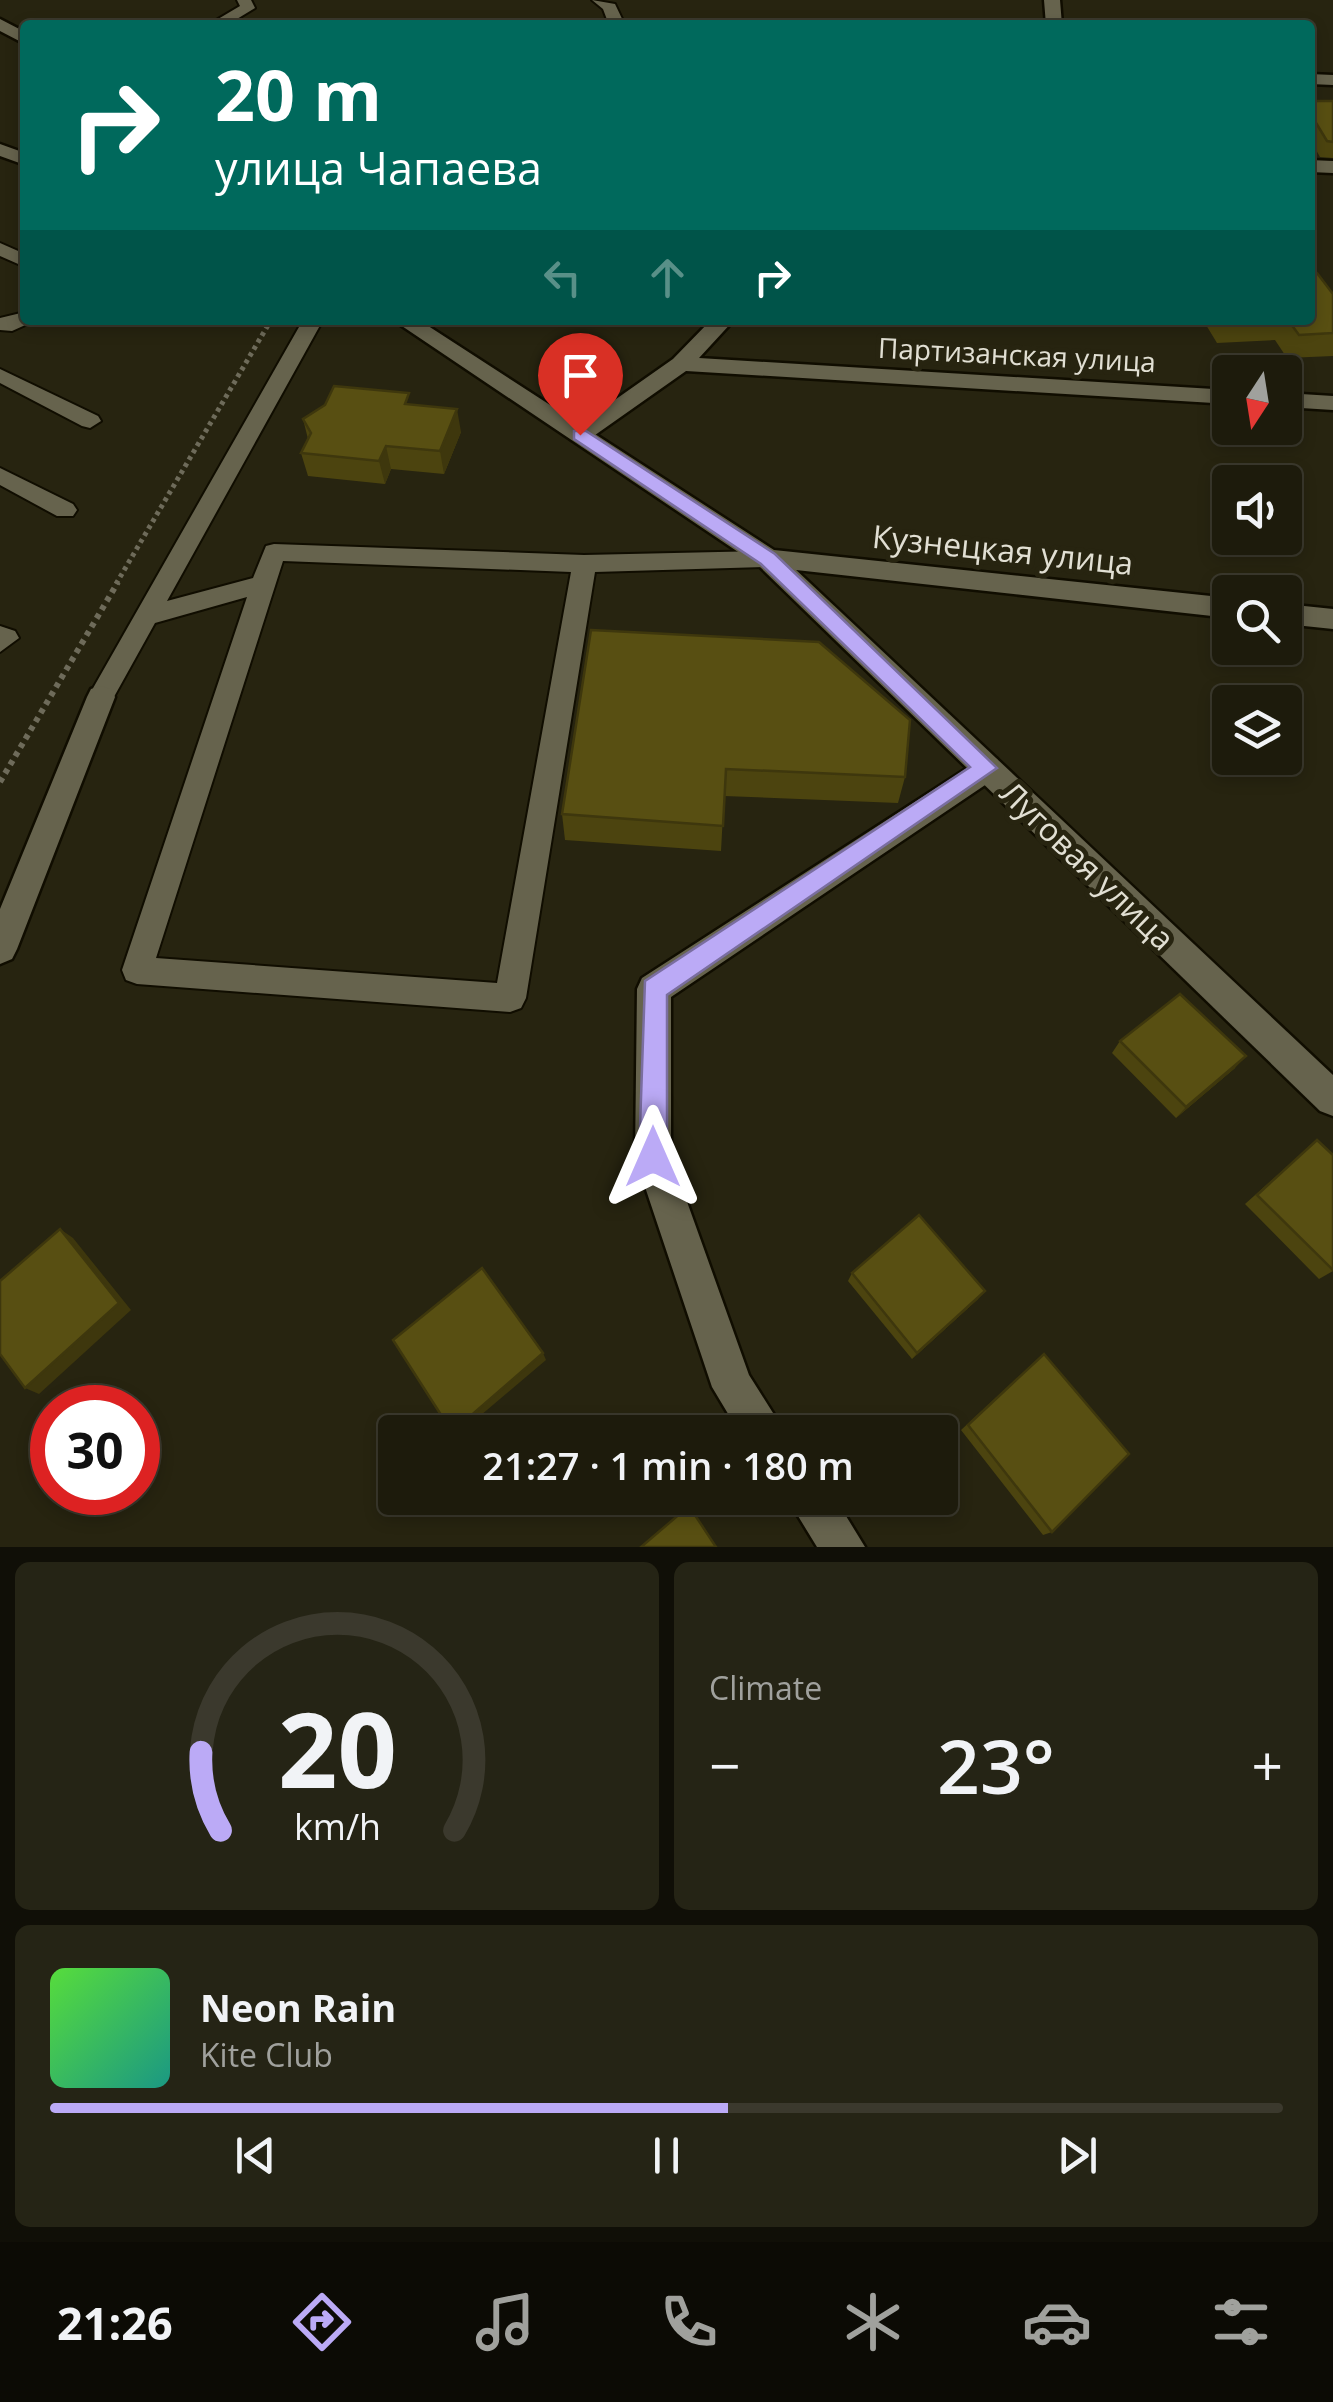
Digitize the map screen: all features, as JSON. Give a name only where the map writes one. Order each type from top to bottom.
[{"type":"street","name":"Луговая улица","points":[[412,325],[768,559],[1333,1099]]},
{"type":"street","points":[[580,435],[681,364],[718,325]]},
{"type":"street","name":"Партизанская улица","points":[[681,364],[1212,396]]},
{"type":"street","points":[[1302,401],[1333,403]]},
{"type":"street","name":"Кузнецкая улица","points":[[768,559],[1212,606]]},
{"type":"street","points":[[1302,616],[1333,619]]},
{"type":"street","points":[[0,948],[102,697]]},
{"type":"street","points":[[752,1415],[733,1387],[653,1157],[654,989],[986,768]]},
{"type":"street","points":[[821,1515],[843,1547]]},
{"type":"lane","points":[[225,20],[248,8],[244,0]]},
{"type":"lane","points":[[599,0],[610,7],[615,20]]},
{"type":"lane","points":[[102,697],[311,325]]},
{"type":"lane","points":[[0,375],[90,421]]},
{"type":"lane","points":[[0,474],[65,510]]},
{"type":"lane","points":[[584,564],[510,998],[138,970],[274,552],[584,564],[768,559]]},
{"type":"lane","points":[[147,616],[263,584]]},
{"type":"lane","points":[[0,635],[6,638],[0,643]]},
{"type":"path","points":[[0,782],[268,325]]},
{"type":"building","points":[[1315,101],[1333,101],[1333,142],[1327,141],[1315,121]]},
{"type":"building","points":[[1317,273],[1333,294],[1333,333],[1299,335],[1292,325],[1315,325]]},
{"type":"building","points":[[334,386],[409,393],[405,404],[457,409],[440,451],[386,446],[379,461],[301,453],[311,433],[303,419],[325,405]]},
{"type":"building","points":[[591,630],[819,642],[910,720],[905,777],[726,769],[723,826],[562,814]]},
{"type":"building","points":[[1180,994],[1246,1056],[1186,1107],[1120,1041]]},
{"type":"building","points":[[1317,1140],[1333,1155],[1333,1270],[1257,1195]]},
{"type":"building","points":[[919,1215],[985,1291],[917,1353],[852,1273]]},
{"type":"building","points":[[60,1229],[119,1303],[25,1388],[0,1354],[0,1281]]},
{"type":"building","points":[[482,1268],[543,1353],[472,1415],[441,1415],[393,1340]]},
{"type":"building","points":[[1044,1354],[1129,1454],[1052,1532],[968,1425]]},
{"type":"building","points":[[678,1515],[695,1515],[716,1547],[641,1547]]},
{"type":"route","points":[[580,435],[768,559],[986,768],[654,989],[653,1157]]}]
